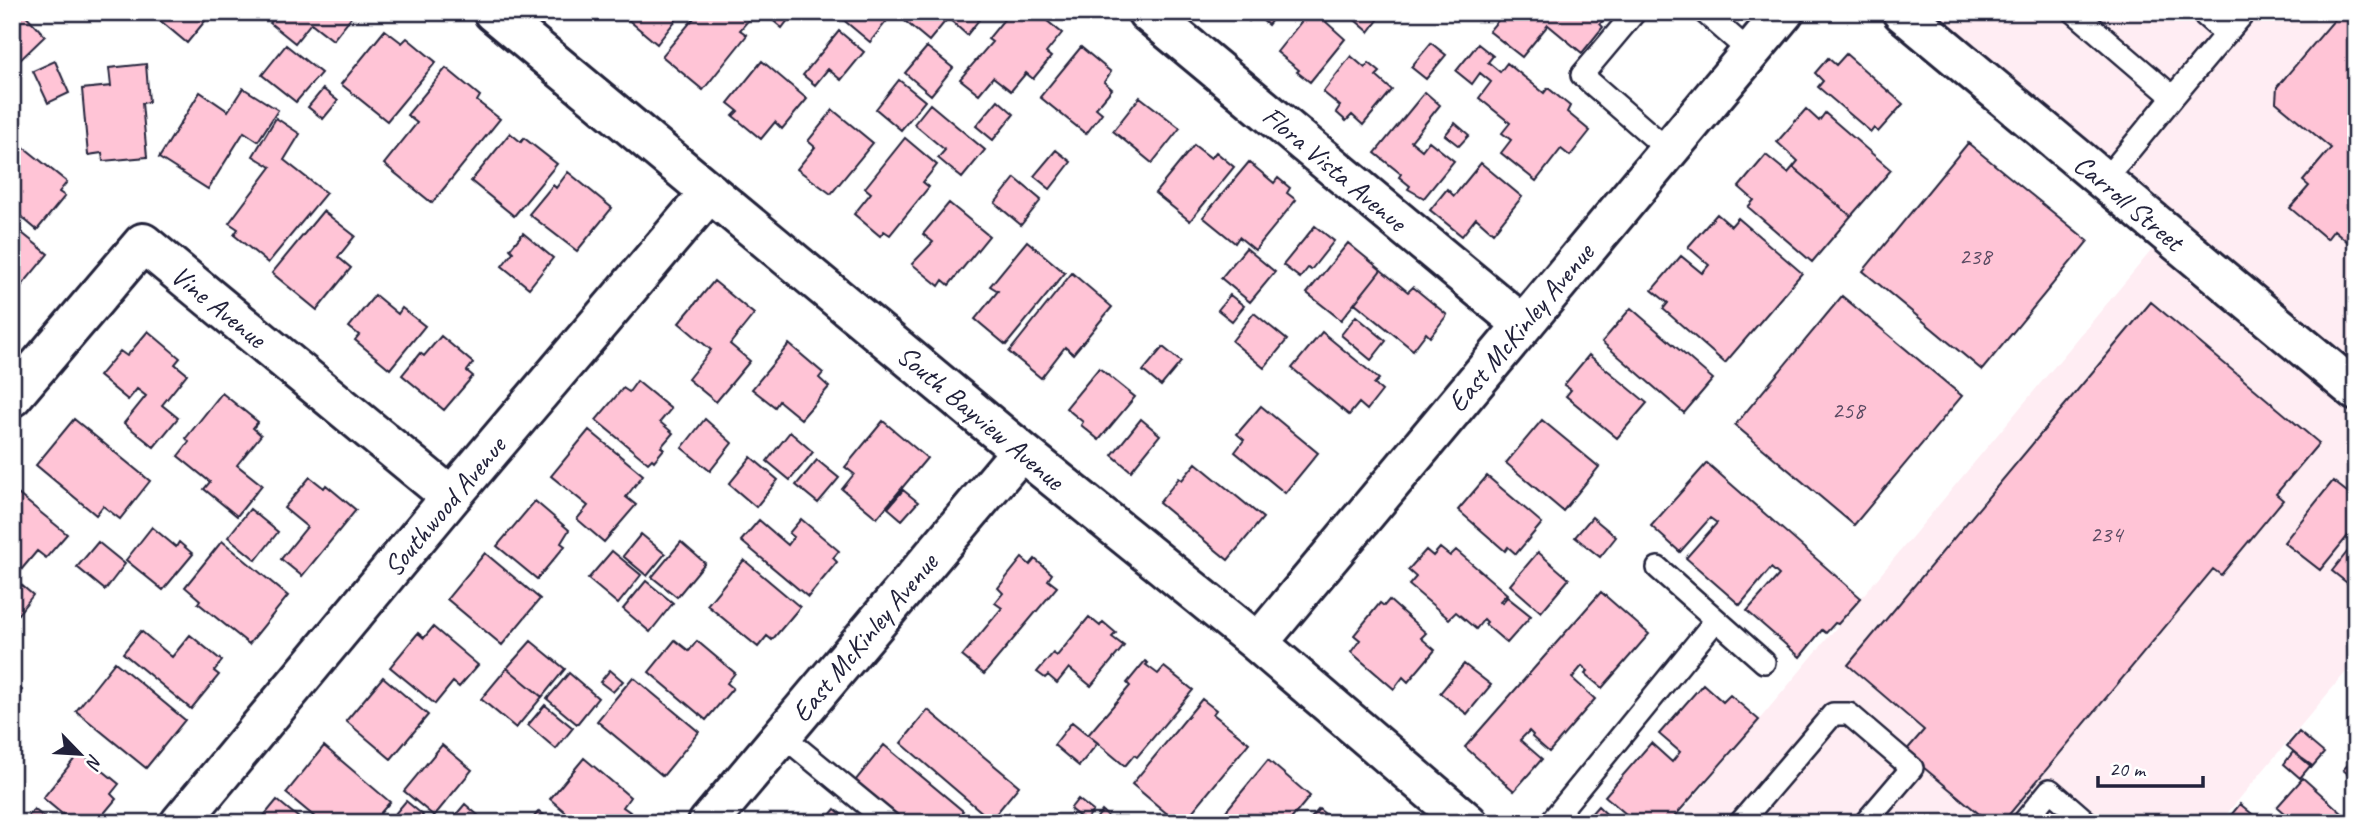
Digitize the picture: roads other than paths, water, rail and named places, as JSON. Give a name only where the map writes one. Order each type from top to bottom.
[{"type":"street","name":"South Bayview Avenue","points":[[493,12],[1021,451],[1258,643],[1465,822]]},
{"type":"street","name":"Flora Vista Avenue","points":[[1147,12],[1522,324]]},
{"type":"street","name":"East McKinley Avenue","points":[[1258,643],[1784,12]]},
{"type":"street","name":"Carroll Street","points":[[1902,12],[2356,391]]},
{"type":"street","name":"Southwood Avenue","points":[[180,823],[451,497],[710,192]]},
{"type":"street","name":"Vine Avenue","points":[[12,397],[143,243],[451,497]]},
{"type":"street","name":"East McKinley Avenue","points":[[708,823],[1021,451]]},
{"type":"lane","points":[[1634,12],[1582,75],[1668,150]]},
{"type":"lane","points":[[1704,12],[1750,52]]},
{"type":"lane","points":[[2074,12],[2174,97]]},
{"type":"lane","points":[[2201,12],[2226,34]]},
{"type":"lane","points":[[2104,181],[2245,12]]},
{"type":"lane","points":[[1658,568],[1764,662]]},
{"type":"lane","points":[[1550,823],[1716,620]]},
{"type":"lane","points":[[1740,823],[1833,713],[1849,714],[1912,768],[1866,823]]},
{"type":"lane","points":[[782,735],[889,823]]},
{"type":"lane","points":[[2023,823],[2050,790],[2088,823]]}]
